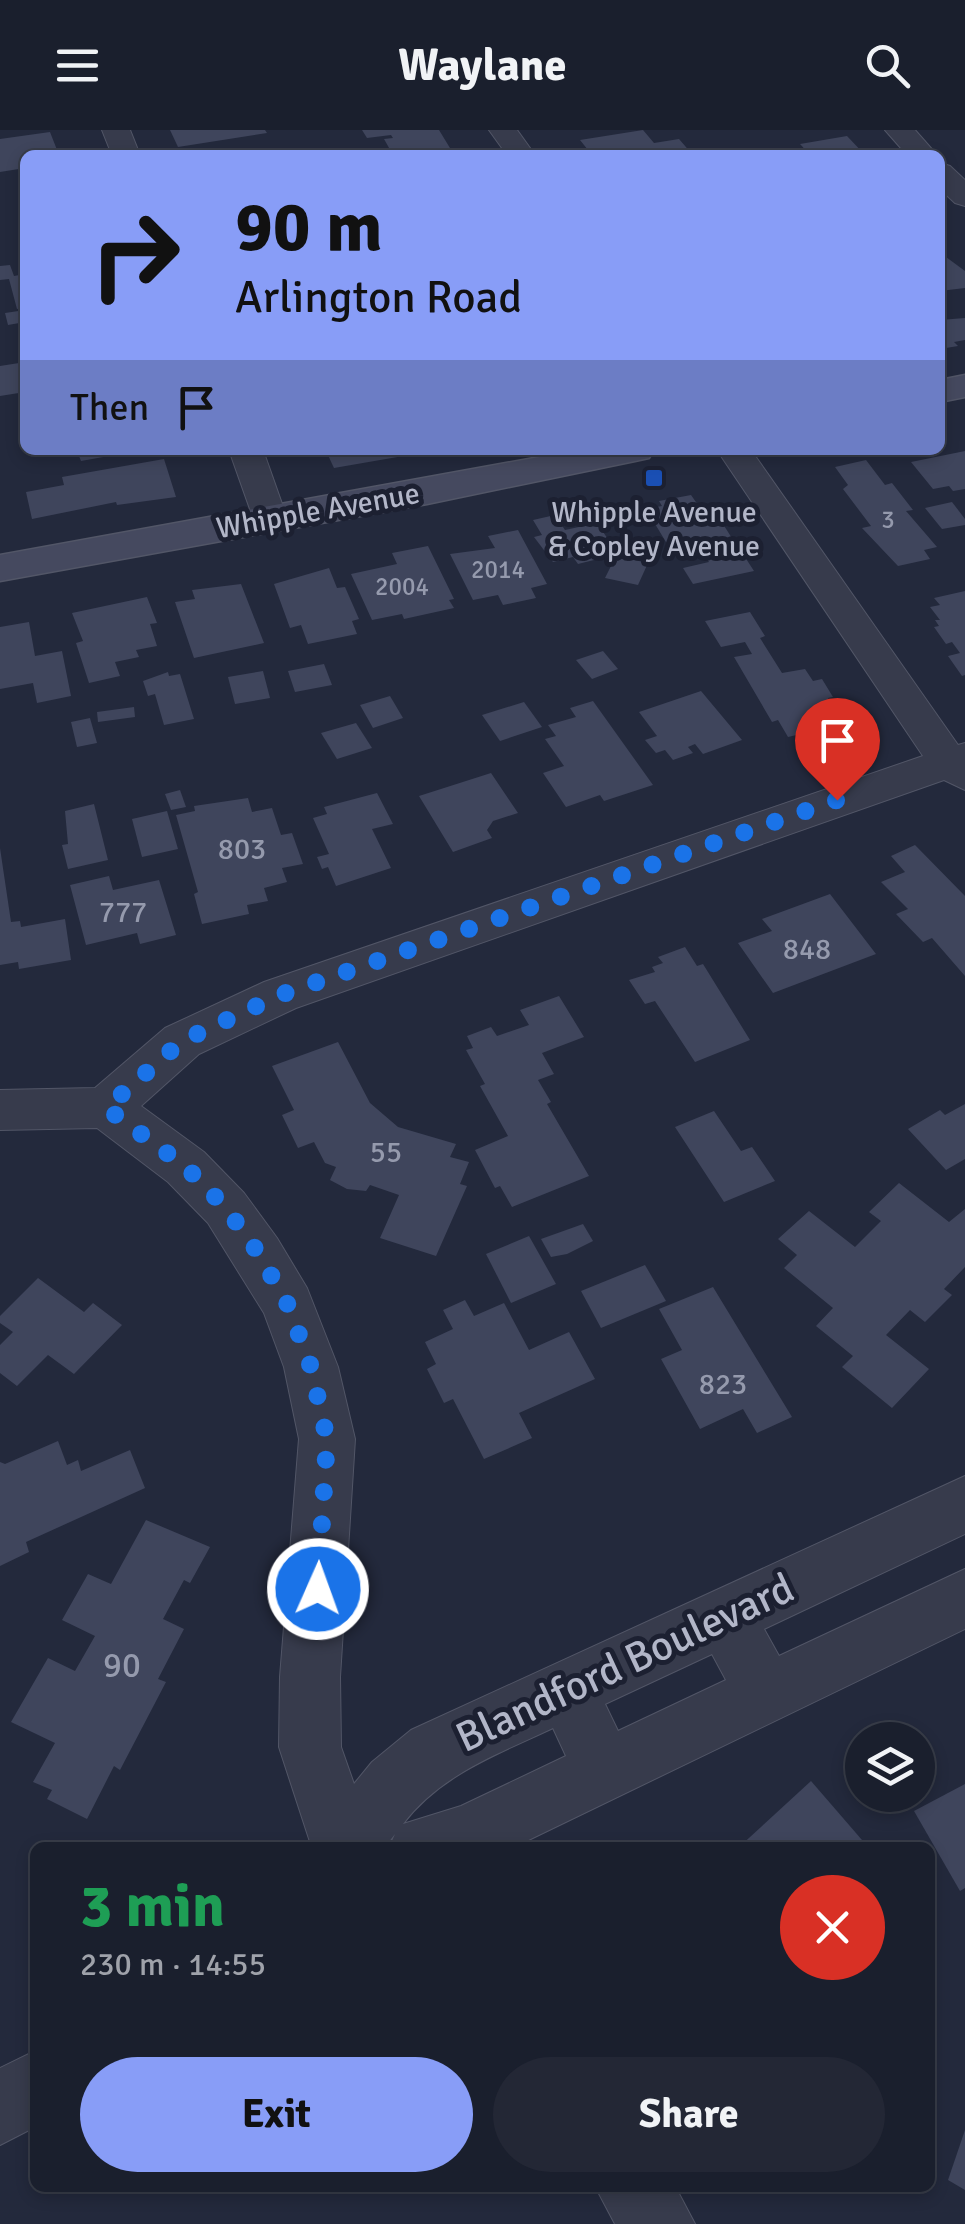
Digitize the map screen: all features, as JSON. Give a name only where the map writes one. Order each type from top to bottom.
[{"type":"main road","name":"Whipple Avenue","points":[[0,568],[608,455]]},
{"type":"street","points":[[899,130],[919,150]]},
{"type":"street","points":[[945,177],[965,197]]},
{"type":"street","points":[[248,455],[269,518]]},
{"type":"street","points":[[106,1108],[182,1041],[280,995],[960,765],[738,455]]},
{"type":"street","points":[[0,1110],[106,1108],[186,1167],[226,1208],[259,1254],[288,1305],[311,1367],[327,1439],[310,1677],[310,1747],[342,1842]]},
{"type":"street","name":"Blandford Boulevard","points":[[349,1842],[394,1784],[432,1752],[965,1503]]},
{"type":"street","points":[[444,1842],[467,1836],[946,1608],[880,1546]]},
{"type":"street","points":[[724,1617],[766,1693]]},
{"type":"street","points":[[567,1690],[604,1770]]},
{"type":"street","points":[[0,2110],[30,2089]]},
{"type":"street","points":[[635,2192],[659,2224]]},
{"type":"building","points":[[170,130],[265,130],[267,133],[178,147]]},
{"type":"building","points":[[362,130],[439,130],[450,148],[390,150],[384,139],[393,138],[391,135],[367,138]]},
{"type":"building","points":[[643,130],[654,143],[679,139],[689,150],[588,150],[580,140]]},
{"type":"building","points":[[50,132],[57,150],[20,150],[20,169],[0,172],[0,139]]},
{"type":"building","points":[[847,136],[860,150],[805,150],[800,144]]},
{"type":"building","points":[[945,257],[965,271],[965,288],[945,290]]},
{"type":"building","points":[[10,265],[14,276],[20,275],[20,308],[17,309],[9,279],[0,280],[0,266]]},
{"type":"building","points":[[20,311],[20,323],[8,325],[5,313]]},
{"type":"building","points":[[965,318],[965,340],[954,342],[958,346],[945,348],[945,320]]},
{"type":"building","points":[[19,363],[20,393],[0,396],[0,366]]},
{"type":"building","points":[[965,451],[965,489],[933,489],[911,462]]},
{"type":"building","points":[[71,455],[114,455],[81,461],[79,456]]},
{"type":"building","points":[[328,455],[409,455],[334,468]]},
{"type":"building","points":[[164,459],[176,497],[117,505],[116,502],[32,519],[26,492],[64,485],[62,477]]},
{"type":"building","points":[[866,460],[885,485],[892,483],[913,510],[906,511],[937,547],[924,550],[930,559],[898,566],[862,528],[871,526],[843,489],[848,485],[835,467]]},
{"type":"building","points":[[691,495],[705,515],[716,513],[735,543],[725,545],[729,550],[739,548],[754,571],[693,584],[683,568],[709,562],[695,541],[669,547],[646,509],[662,506],[659,501]]},
{"type":"building","points":[[952,502],[965,525],[942,529],[925,508]]},
{"type":"building","points":[[555,515],[565,530],[597,523],[618,554],[578,564],[573,557],[553,562],[534,537],[542,535],[533,520]]},
{"type":"building","points":[[518,530],[547,584],[531,588],[536,598],[503,605],[498,595],[473,600],[450,554],[495,548],[488,536]]},
{"type":"building","points":[[428,546],[454,599],[449,600],[454,608],[404,619],[402,614],[372,620],[351,574],[397,564],[392,553]]},
{"type":"building","points":[[616,556],[648,563],[638,585],[605,578]]},
{"type":"building","points":[[329,568],[337,588],[345,587],[359,619],[352,621],[357,634],[308,644],[301,625],[290,628],[274,584]]},
{"type":"building","points":[[241,584],[264,643],[194,658],[175,602],[195,599],[192,590]]},
{"type":"building","points":[[965,591],[962,676],[948,656],[960,653],[952,642],[946,644],[934,627],[939,626],[935,620],[940,620],[930,607],[940,605],[934,598]]},
{"type":"building","points":[[147,597],[157,623],[150,624],[157,646],[136,650],[139,657],[115,662],[120,676],[89,683],[76,643],[83,641],[72,613]]},
{"type":"building","points":[[750,612],[765,636],[760,638],[782,673],[805,669],[813,681],[822,679],[833,697],[828,698],[835,709],[825,711],[835,726],[788,737],[778,720],[772,722],[734,657],[752,654],[745,642],[721,647],[705,621]]},
{"type":"building","points":[[29,622],[35,656],[62,651],[71,696],[37,703],[33,683],[0,689],[0,627]]},
{"type":"building","points":[[603,651],[618,669],[592,679],[576,660]]},
{"type":"building","points":[[324,664],[332,685],[295,692],[288,671]]},
{"type":"building","points":[[263,671],[270,698],[235,704],[228,677]]},
{"type":"building","points":[[168,672],[169,676],[180,674],[194,719],[164,725],[155,694],[148,696],[143,681]]},
{"type":"building","points":[[701,691],[742,740],[703,754],[695,744],[688,747],[693,753],[673,760],[665,750],[656,753],[645,740],[657,736],[639,712]]},
{"type":"building","points":[[390,696],[403,718],[373,728],[360,705]]},
{"type":"building","points":[[593,701],[653,785],[604,801],[600,795],[566,807],[543,773],[564,766],[545,739],[556,736],[548,725],[576,717],[570,708]]},
{"type":"building","points":[[524,702],[542,727],[500,741],[482,715]]},
{"type":"building","points":[[134,707],[135,717],[98,722],[97,712]]},
{"type":"building","points":[[90,718],[97,743],[77,747],[71,722]]},
{"type":"building","points":[[356,723],[372,748],[337,759],[321,733]]},
{"type":"building","points":[[491,773],[518,813],[493,821],[487,830],[492,838],[453,852],[419,796]]},
{"type":"building","points":[[180,790],[186,807],[171,810],[165,794]]},
{"type":"building","points":[[377,793],[393,824],[372,829],[391,868],[336,886],[328,867],[322,869],[317,857],[329,854],[313,818],[327,814],[324,807]]},
{"type":"building","points":[[248,798],[252,812],[272,808],[281,835],[292,833],[303,864],[282,868],[287,882],[264,888],[268,901],[247,905],[249,914],[202,924],[194,894],[198,892],[176,815],[195,811],[194,806]]},
{"type":"building","points":[[94,804],[108,860],[68,869],[62,845],[68,844],[65,811]]},
{"type":"building","points":[[167,811],[178,849],[142,857],[132,819]]},
{"type":"building","points":[[915,845],[965,896],[965,976],[932,938],[923,942],[896,914],[908,909],[881,882],[905,872],[891,856]]},
{"type":"building","points":[[0,848],[11,922],[20,921],[21,927],[65,919],[71,960],[19,969],[18,962],[0,965]]},
{"type":"building","points":[[109,876],[113,890],[159,880],[176,935],[140,944],[137,933],[86,945],[70,885]]},
{"type":"building","points":[[830,894],[876,954],[773,993],[738,943],[772,931],[762,919]]},
{"type":"building","points":[[685,947],[697,966],[703,964],[750,1040],[695,1062],[655,1001],[645,1004],[629,980],[655,972],[652,967],[663,963],[658,957]]},
{"type":"building","points":[[559,996],[584,1037],[542,1053],[554,1074],[538,1080],[551,1102],[547,1104],[589,1176],[512,1207],[500,1186],[495,1188],[475,1150],[508,1136],[480,1086],[485,1084],[466,1050],[473,1048],[467,1036],[491,1027],[497,1036],[529,1025],[520,1010]]},
{"type":"building","points":[[338,1042],[370,1103],[398,1127],[456,1144],[450,1157],[469,1162],[460,1184],[467,1186],[436,1256],[380,1238],[399,1195],[370,1185],[366,1191],[347,1189],[330,1180],[336,1167],[325,1163],[314,1142],[298,1148],[282,1115],[294,1110],[272,1066]]},
{"type":"building","points":[[965,1104],[965,1159],[946,1170],[908,1129],[940,1110],[945,1115]]},
{"type":"building","points":[[714,1111],[741,1151],[752,1147],[775,1181],[724,1202],[675,1127]]},
{"type":"building","points":[[899,1183],[949,1222],[965,1209],[965,1267],[944,1289],[952,1295],[925,1322],[910,1310],[886,1335],[929,1369],[892,1408],[842,1367],[853,1356],[816,1326],[833,1308],[784,1268],[797,1255],[778,1239],[809,1211],[855,1247],[881,1221],[869,1212]]},
{"type":"building","points":[[583,1224],[593,1241],[551,1257],[541,1239]]},
{"type":"building","points":[[529,1236],[556,1284],[511,1303],[486,1254]]},
{"type":"building","points":[[645,1265],[666,1301],[601,1328],[581,1291]]},
{"type":"building","points":[[38,1278],[84,1312],[93,1303],[122,1325],[74,1374],[48,1355],[17,1386],[0,1373],[0,1345],[13,1332],[0,1323],[0,1316]]},
{"type":"building","points":[[713,1287],[792,1417],[757,1433],[743,1409],[700,1429],[661,1359],[682,1350],[659,1309]]},
{"type":"building","points":[[465,1300],[474,1316],[504,1303],[529,1350],[569,1332],[595,1379],[519,1413],[532,1438],[484,1459],[453,1399],[444,1403],[427,1369],[436,1364],[425,1342],[453,1329],[443,1310]]},
{"type":"building","points":[[58,1441],[67,1465],[78,1460],[81,1471],[130,1450],[145,1488],[26,1542],[29,1552],[0,1566],[0,1462],[5,1464]]},
{"type":"building","points":[[146,1520],[210,1547],[190,1583],[184,1580],[163,1619],[184,1629],[158,1679],[166,1682],[120,1770],[114,1766],[87,1819],[47,1799],[52,1790],[33,1782],[55,1743],[11,1722],[48,1658],[75,1671],[95,1636],[62,1620],[88,1574],[111,1584]]},
{"type":"building","points":[[811,1781],[862,1840],[860,1842],[745,1842]]},
{"type":"building","points":[[965,1784],[965,1888],[960,1891],[915,1812],[935,1812],[935,1800]]},
{"type":"building","points":[[965,2130],[965,2190],[948,2180]]},
{"type":"place","name":"Whipple Avenue & Copley Avenue","points":[[654,478]]},
{"type":"route","points":[[318,1589],[327,1439],[311,1367],[288,1305],[259,1254],[226,1208],[186,1167],[106,1108],[182,1041],[280,995],[837,800]]}]
